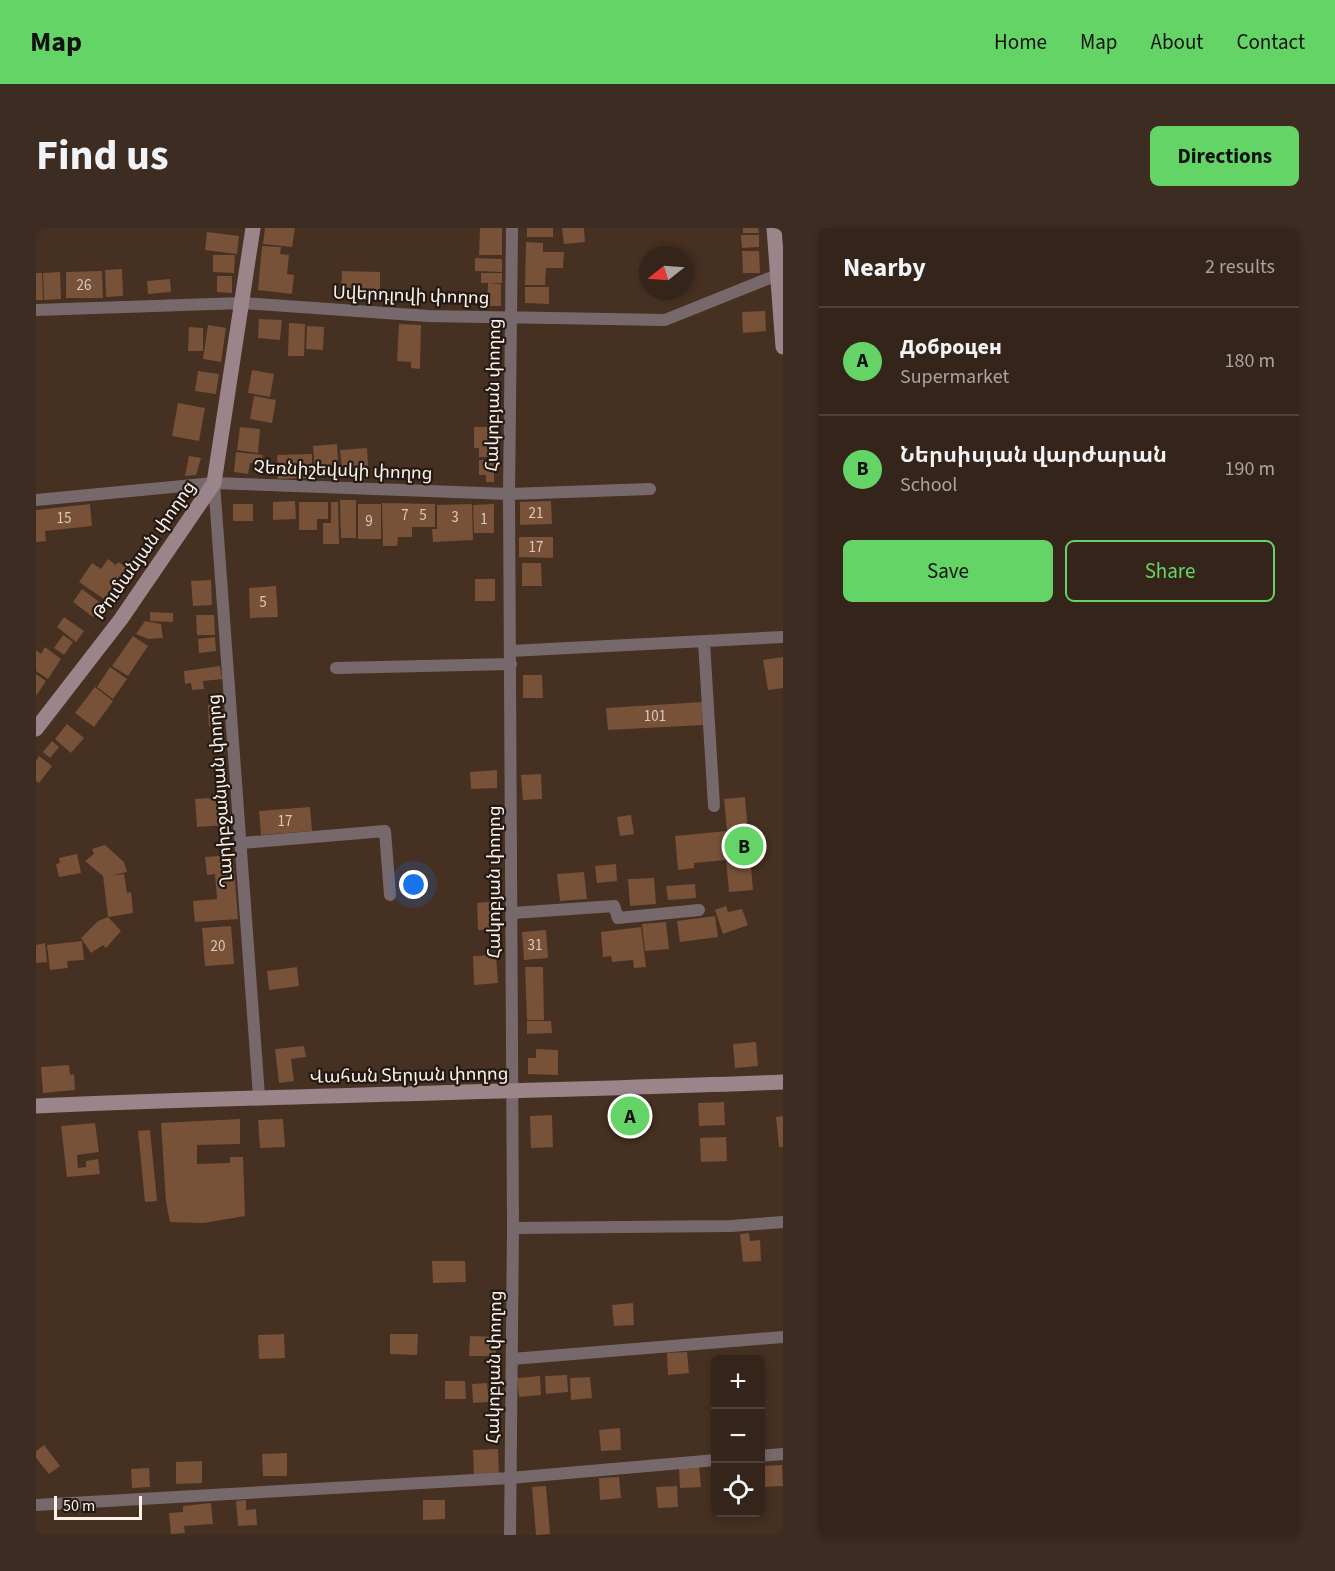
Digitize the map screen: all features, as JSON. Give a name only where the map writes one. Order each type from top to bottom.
[{"type":"street","name":"Թումանյան փողոց","points":[[36,729],[121,619],[214,483],[253,228]]},
{"type":"street","name":"Հակոբյան փողոց","points":[[510,1535],[513,913],[509,494],[512,228]]},
{"type":"street","points":[[774,228],[780,274],[783,347]]},
{"type":"street","name":"Սվերդլովի փողոց","points":[[36,310],[242,303],[428,316],[665,320],[780,274]]},
{"type":"street","name":"Չեռնիշեվսկի փողոց","points":[[36,500],[214,483],[509,494],[650,489]]},
{"type":"street","name":"Ղարիբջանյան փողոց","points":[[214,483],[259,1096]]},
{"type":"street","points":[[336,668],[783,637]]},
{"type":"street","points":[[704,642],[714,806]]},
{"type":"street","points":[[242,843],[385,831],[390,895]]},
{"type":"street","points":[[513,913],[614,906],[618,918],[699,910]]},
{"type":"street","name":"Վահան Տերյան փողոց","points":[[36,1106],[259,1096],[513,1093],[783,1082]]},
{"type":"street","points":[[513,1228],[731,1226],[783,1222]]},
{"type":"street","points":[[512,1359],[783,1337]]},
{"type":"street","points":[[765,1456],[783,1454]]},
{"type":"street","points":[[36,1505],[510,1478],[711,1460]]},
{"type":"building","points":[[265,228],[295,228],[292,247],[263,244]]},
{"type":"building","points":[[480,228],[502,228],[502,255],[479,255]]},
{"type":"building","points":[[527,228],[553,228],[553,237],[527,237]]},
{"type":"building","points":[[562,228],[584,228],[585,242],[564,244]]},
{"type":"building","points":[[743,228],[758,228],[759,233],[743,233]]},
{"type":"building","points":[[207,232],[239,236],[237,254],[205,250]]},
{"type":"building","points":[[741,235],[759,235],[759,247],[742,248]]},
{"type":"building","points":[[526,242],[543,243],[543,252],[564,252],[563,268],[546,268],[545,285],[525,285]]},
{"type":"building","points":[[262,246],[281,247],[280,254],[289,255],[287,274],[294,275],[292,294],[258,290]]},
{"type":"building","points":[[742,251],[759,251],[760,273],[743,273]]},
{"type":"building","points":[[213,255],[235,255],[234,273],[213,272]]},
{"type":"building","points":[[475,258],[502,259],[502,272],[475,271]]},
{"type":"building","points":[[122,269],[123,296],[106,297],[105,270]]},
{"type":"building","points":[[102,271],[103,298],[66,298],[66,272]]},
{"type":"building","points":[[342,271],[380,272],[380,300],[361,300],[361,291],[341,291]]},
{"type":"building","points":[[60,272],[61,299],[44,300],[43,273]]},
{"type":"building","points":[[36,273],[42,273],[43,300],[36,300]]},
{"type":"building","points":[[481,273],[502,273],[502,283],[481,283]]},
{"type":"building","points":[[217,276],[232,276],[232,293],[217,292]]},
{"type":"building","points":[[170,279],[171,292],[148,294],[147,281]]},
{"type":"building","points":[[488,283],[501,284],[501,306],[487,306]]},
{"type":"building","points":[[525,287],[549,287],[549,304],[525,303]]},
{"type":"building","points":[[765,311],[766,331],[743,333],[742,312]]},
{"type":"building","points":[[259,319],[282,320],[280,340],[258,338]]},
{"type":"building","points":[[289,323],[305,324],[304,356],[288,356]]},
{"type":"building","points":[[399,324],[421,325],[420,369],[411,368],[411,362],[397,361]]},
{"type":"building","points":[[208,325],[226,328],[221,362],[203,359]]},
{"type":"building","points":[[307,326],[324,327],[323,350],[306,349]]},
{"type":"building","points":[[189,327],[203,328],[203,351],[188,351]]},
{"type":"building","points":[[252,370],[274,374],[270,397],[248,393]]},
{"type":"building","points":[[198,371],[219,374],[216,394],[195,391]]},
{"type":"building","points":[[254,396],[276,400],[272,423],[250,419]]},
{"type":"building","points":[[178,403],[205,408],[199,441],[172,436]]},
{"type":"building","points":[[240,427],[260,429],[258,453],[237,450]]},
{"type":"building","points":[[474,427],[495,427],[495,457],[479,457],[479,448],[474,448]]},
{"type":"building","points":[[337,444],[339,478],[334,478],[334,468],[315,470],[313,446]]},
{"type":"building","points":[[367,448],[368,466],[342,468],[340,450]]},
{"type":"building","points":[[236,452],[263,455],[261,464],[250,463],[248,474],[234,472]]},
{"type":"building","points":[[312,454],[312,478],[278,479],[277,455]]},
{"type":"building","points":[[189,456],[201,458],[196,475],[185,476]]},
{"type":"building","points":[[479,460],[494,460],[494,482],[486,482],[486,475],[479,475]]},
{"type":"building","points":[[340,500],[356,500],[356,538],[341,538]]},
{"type":"building","points":[[295,501],[296,519],[273,520],[273,502]]},
{"type":"building","points":[[551,501],[552,524],[520,525],[520,502]]},
{"type":"building","points":[[299,502],[328,502],[328,519],[317,519],[317,530],[299,530]]},
{"type":"building","points":[[331,502],[338,502],[339,544],[323,544],[323,523],[331,523]]},
{"type":"building","points":[[382,503],[435,504],[435,527],[412,527],[412,537],[398,537],[397,546],[383,546]]},
{"type":"building","points":[[90,504],[92,526],[45,531],[46,541],[36,542],[36,510]]},
{"type":"building","points":[[233,504],[253,504],[253,521],[233,521]]},
{"type":"building","points":[[358,504],[381,504],[381,539],[358,539]]},
{"type":"building","points":[[472,504],[473,540],[433,542],[432,529],[437,529],[437,505]]},
{"type":"building","points":[[494,504],[494,533],[474,533],[473,505]]},
{"type":"building","points":[[519,537],[553,537],[553,558],[519,557]]},
{"type":"building","points":[[108,559],[116,565],[118,562],[133,571],[124,584],[127,586],[114,606],[79,582],[92,563],[101,569]]},
{"type":"building","points":[[522,563],[541,563],[542,586],[522,586]]},
{"type":"building","points":[[475,579],[495,579],[495,601],[475,601]]},
{"type":"building","points":[[211,580],[212,605],[193,606],[191,581]]},
{"type":"building","points":[[276,586],[278,617],[250,618],[249,588]]},
{"type":"building","points":[[82,589],[102,604],[93,617],[73,602]]},
{"type":"building","points":[[150,612],[173,613],[173,622],[150,621]]},
{"type":"building","points":[[196,615],[214,615],[215,635],[197,635]]},
{"type":"building","points":[[64,617],[84,631],[76,642],[57,627]]},
{"type":"building","points":[[145,621],[161,624],[163,638],[148,639],[136,634]]},
{"type":"building","points":[[63,635],[73,642],[64,655],[54,648]]},
{"type":"building","points":[[133,636],[148,646],[128,676],[112,666]]},
{"type":"building","points":[[215,637],[216,651],[199,653],[198,639]]},
{"type":"building","points":[[45,647],[61,659],[48,679],[36,671],[36,650],[41,654]]},
{"type":"building","points":[[783,657],[783,688],[768,690],[763,660]]},
{"type":"building","points":[[220,666],[222,679],[203,681],[204,689],[192,690],[191,683],[185,684],[184,671]]},
{"type":"building","points":[[110,667],[127,679],[113,699],[97,687]]},
{"type":"building","points":[[36,674],[46,681],[36,696]]},
{"type":"building","points":[[523,675],[542,675],[543,698],[523,698]]},
{"type":"building","points":[[95,687],[113,701],[94,727],[75,713]]},
{"type":"building","points":[[702,702],[703,725],[608,730],[606,708]]},
{"type":"building","points":[[222,704],[223,725],[209,726],[208,705]]},
{"type":"building","points":[[67,724],[84,738],[71,753],[55,739]]},
{"type":"building","points":[[52,741],[59,747],[50,758],[43,752]]},
{"type":"building","points":[[39,756],[52,766],[39,783],[36,781],[36,761]]},
{"type":"building","points":[[497,770],[497,788],[471,789],[470,772]]},
{"type":"building","points":[[541,774],[542,799],[523,800],[521,775]]},
{"type":"building","points":[[226,797],[228,825],[197,827],[195,799]]},
{"type":"building","points":[[745,797],[753,890],[729,892],[726,860],[694,863],[694,868],[678,870],[675,836],[727,831],[724,799]]},
{"type":"building","points":[[310,807],[312,831],[261,835],[259,811]]},
{"type":"building","points":[[631,815],[634,834],[620,836],[617,817]]},
{"type":"building","points":[[105,845],[124,862],[127,872],[110,876],[124,874],[127,893],[131,892],[133,913],[108,917],[103,876],[85,861],[94,854],[92,849]]},
{"type":"building","points":[[77,854],[81,873],[59,877],[56,864],[60,863],[59,858]]},
{"type":"building","points":[[233,855],[238,919],[195,922],[193,901],[217,899],[215,874],[207,875],[205,857]]},
{"type":"building","points":[[616,864],[617,881],[597,883],[595,866]]},
{"type":"building","points":[[584,872],[587,899],[560,901],[557,874]]},
{"type":"building","points":[[654,878],[656,904],[630,906],[628,879]]},
{"type":"building","points":[[695,884],[696,898],[668,900],[666,886]]},
{"type":"building","points":[[496,901],[498,929],[478,930],[477,903]]},
{"type":"building","points":[[726,906],[728,912],[742,909],[748,925],[723,934],[715,910]]},
{"type":"building","points":[[715,916],[718,937],[680,942],[677,921]]},
{"type":"building","points":[[108,917],[121,931],[106,948],[103,945],[91,953],[81,938],[98,921]]},
{"type":"building","points":[[666,922],[669,949],[645,951],[642,924]]},
{"type":"building","points":[[231,926],[234,964],[205,966],[202,928]]},
{"type":"building","points":[[641,927],[646,967],[634,968],[633,960],[612,962],[611,956],[603,957],[601,932]]},
{"type":"building","points":[[546,930],[548,958],[524,960],[522,932]]},
{"type":"building","points":[[82,941],[84,960],[67,961],[68,968],[50,970],[47,945]]},
{"type":"building","points":[[45,943],[47,962],[36,963],[36,945]]},
{"type":"building","points":[[496,955],[498,983],[474,985],[473,956]]},
{"type":"building","points":[[297,967],[299,986],[269,990],[267,971]]},
{"type":"building","points":[[525,967],[543,967],[544,1020],[527,1020]]},
{"type":"building","points":[[527,1021],[551,1021],[552,1033],[527,1034]]},
{"type":"building","points":[[756,1042],[758,1066],[735,1068],[733,1044]]},
{"type":"building","points":[[304,1046],[306,1057],[291,1059],[294,1081],[279,1083],[275,1049]]},
{"type":"building","points":[[536,1049],[558,1050],[558,1075],[528,1074],[528,1058],[536,1058]]},
{"type":"building","points":[[69,1065],[70,1075],[74,1074],[75,1090],[43,1093],[41,1067]]},
{"type":"building","points":[[724,1102],[725,1125],[699,1126],[698,1103]]},
{"type":"building","points":[[552,1115],[553,1147],[531,1148],[530,1116]]},
{"type":"building","points":[[783,1116],[783,1147],[779,1147],[776,1117]]},
{"type":"building","points":[[240,1119],[240,1144],[197,1145],[197,1164],[230,1163],[230,1157],[243,1157],[245,1216],[203,1223],[170,1222],[166,1202],[161,1123]]},
{"type":"building","points":[[283,1119],[285,1147],[260,1148],[258,1120]]},
{"type":"building","points":[[95,1123],[99,1152],[77,1155],[78,1168],[86,1167],[86,1161],[98,1159],[100,1174],[67,1177],[61,1126]]},
{"type":"building","points":[[150,1130],[157,1201],[145,1202],[138,1131]]},
{"type":"building","points":[[726,1137],[727,1161],[701,1162],[700,1138]]},
{"type":"building","points":[[749,1233],[750,1241],[760,1240],[761,1261],[743,1262],[740,1234]]},
{"type":"building","points":[[432,1261],[465,1261],[466,1282],[433,1283]]},
{"type":"building","points":[[633,1303],[634,1325],[614,1326],[612,1305]]},
{"type":"building","points":[[284,1334],[285,1358],[259,1359],[258,1335]]},
{"type":"building","points":[[390,1334],[418,1334],[417,1355],[390,1354]]},
{"type":"building","points":[[470,1336],[496,1337],[496,1356],[469,1356]]},
{"type":"building","points":[[687,1352],[689,1373],[668,1375],[667,1353]]},
{"type":"building","points":[[567,1375],[568,1392],[546,1394],[545,1376]]},
{"type":"building","points":[[540,1376],[541,1395],[519,1397],[517,1378]]},
{"type":"building","points":[[590,1377],[592,1398],[571,1400],[570,1378]]},
{"type":"building","points":[[445,1381],[465,1381],[466,1399],[445,1399]]},
{"type":"building","points":[[487,1383],[489,1402],[473,1403],[472,1384]]},
{"type":"building","points":[[620,1428],[621,1450],[601,1451],[599,1430]]},
{"type":"building","points":[[44,1445],[60,1466],[49,1474],[36,1458],[36,1451]]},
{"type":"building","points":[[498,1449],[499,1474],[474,1475],[473,1450]]},
{"type":"building","points":[[287,1453],[287,1476],[263,1476],[262,1454]]},
{"type":"building","points":[[202,1461],[202,1483],[176,1484],[176,1462]]},
{"type":"building","points":[[699,1465],[701,1487],[680,1488],[679,1467]]},
{"type":"building","points":[[782,1465],[783,1486],[765,1487],[765,1466]]},
{"type":"building","points":[[149,1468],[150,1487],[132,1488],[131,1469]]},
{"type":"building","points":[[619,1477],[621,1498],[600,1500],[599,1478]]},
{"type":"building","points":[[546,1486],[550,1534],[536,1535],[532,1487]]},
{"type":"building","points":[[677,1486],[678,1507],[658,1508],[656,1487]]},
{"type":"building","points":[[246,1500],[246,1510],[256,1509],[257,1525],[238,1526],[236,1501]]},
{"type":"building","points":[[423,1500],[445,1500],[445,1519],[423,1520]]},
{"type":"building","points":[[211,1503],[213,1524],[184,1526],[185,1533],[171,1534],[169,1513],[183,1512],[183,1506]]},
{"type":"place","name":"Ներսիսյան վարժարան","points":[[744,846]]},
{"type":"place","name":"Доброцен","points":[[630,1116]]}]
